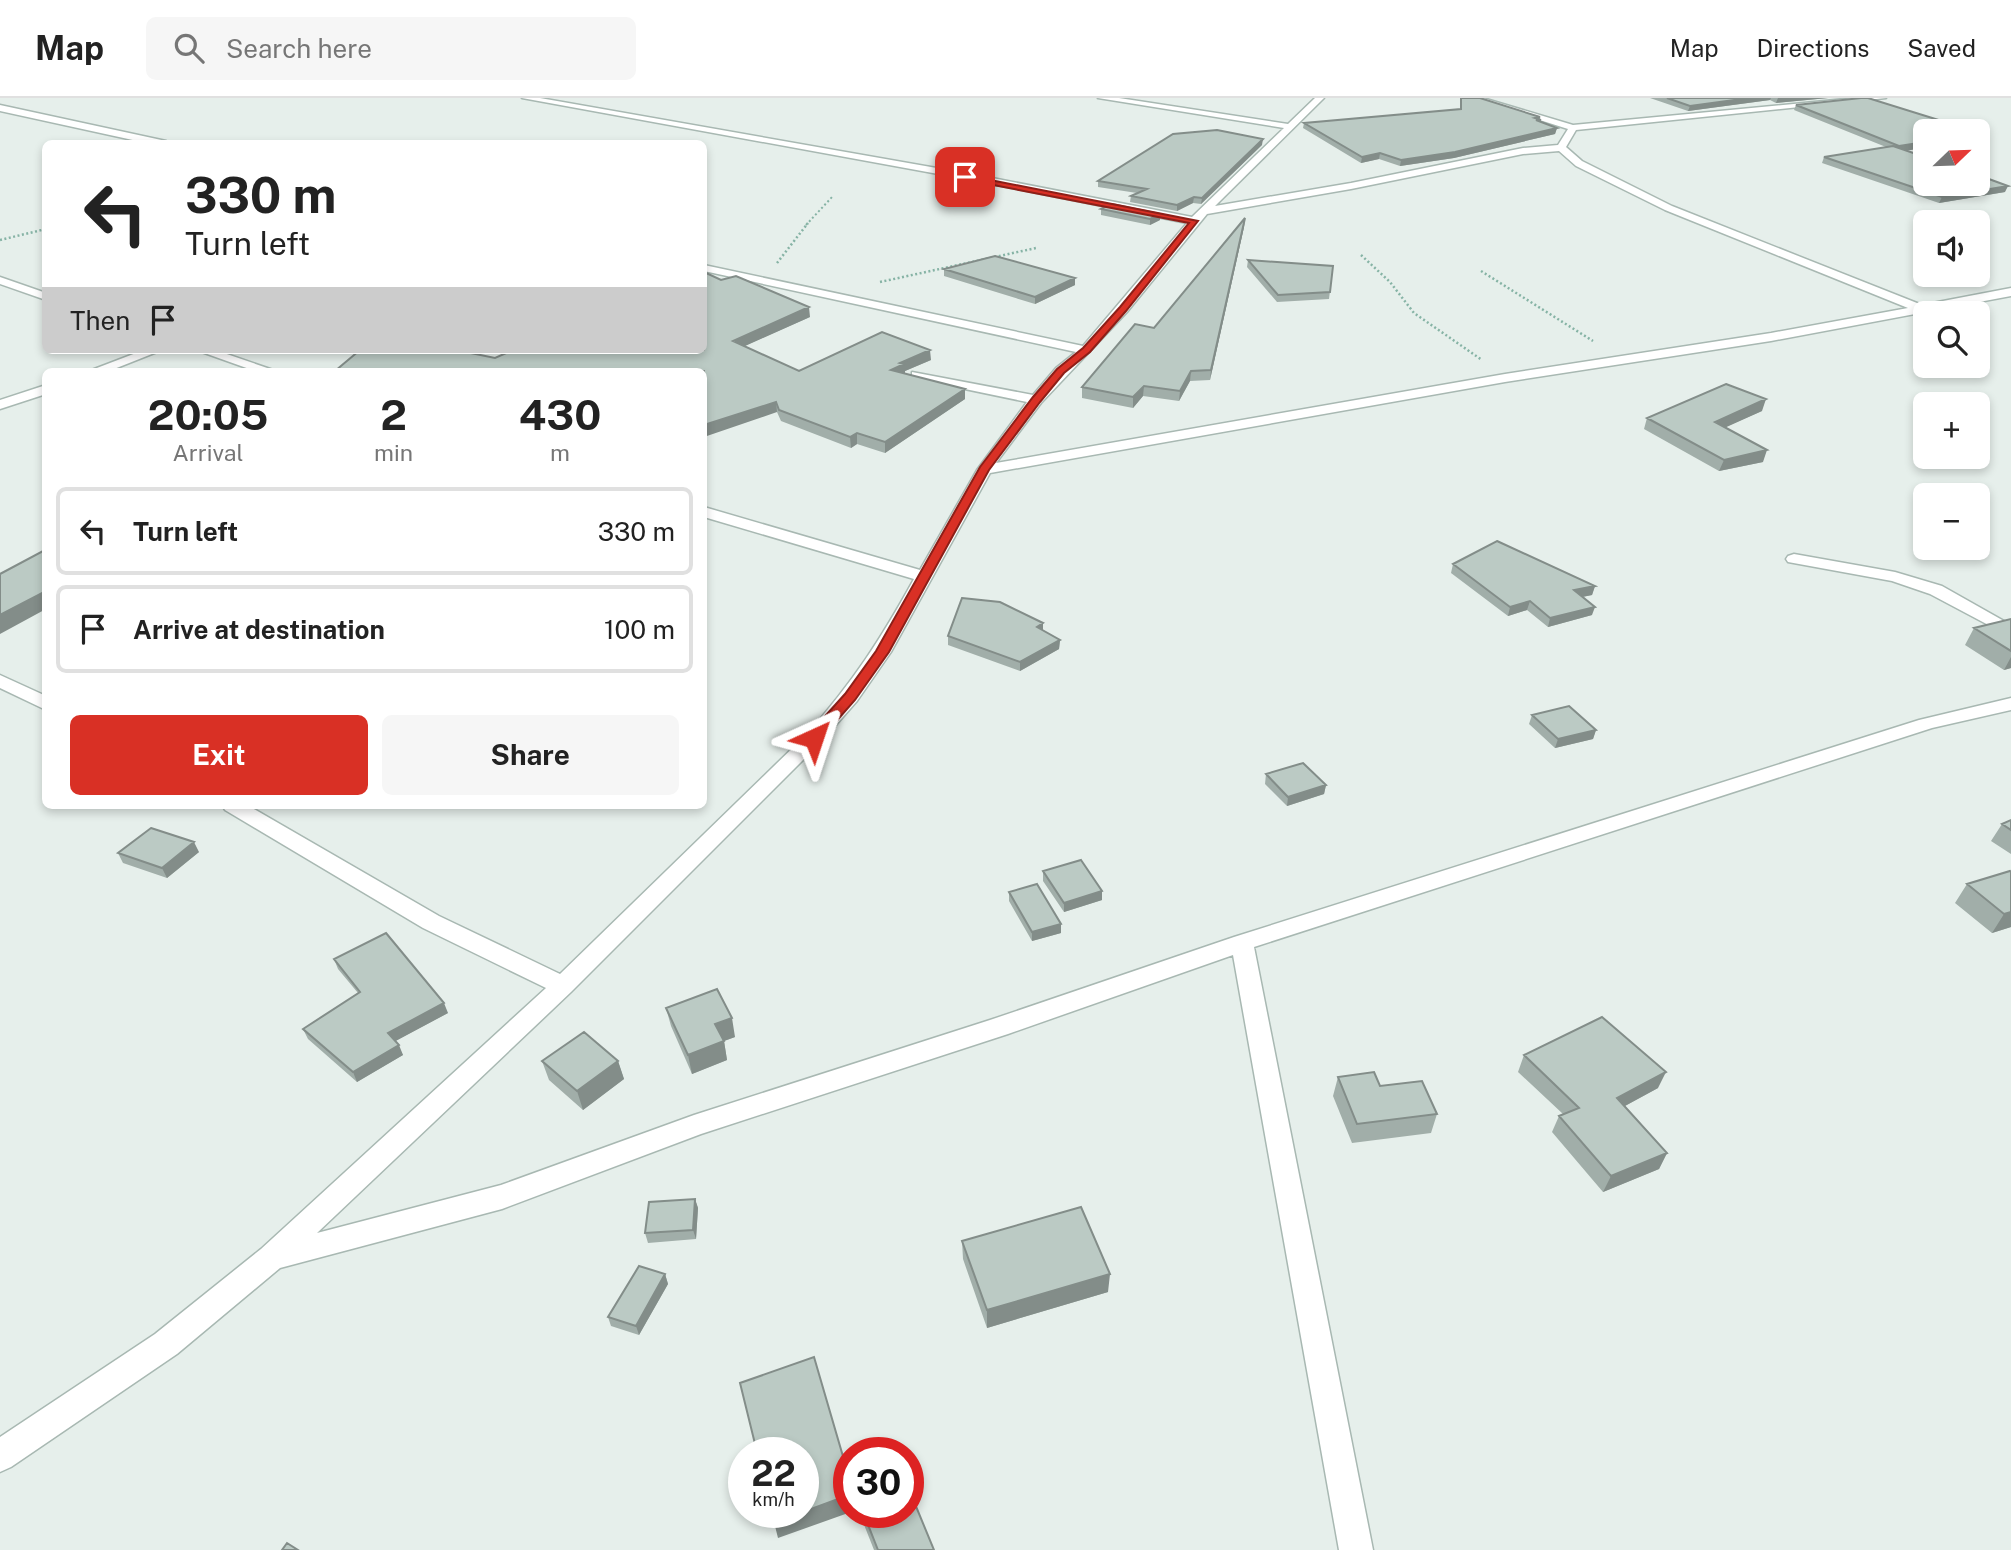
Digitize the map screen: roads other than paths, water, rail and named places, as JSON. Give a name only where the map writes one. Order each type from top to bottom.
[{"type":"street","points":[[526,98],[785,146],[1199,216],[1489,157],[1561,148]]},
{"type":"street","points":[[1102,98],[1292,127]]},
{"type":"street","points":[[0,1456],[166,1344],[271,1258],[563,986],[794,757],[850,697],[882,652],[922,576],[984,470],[1036,400],[1061,371],[1086,350],[1199,216],[1321,98]]},
{"type":"street","points":[[1474,98],[1573,128],[1882,98]]},
{"type":"street","points":[[1815,98],[1828,103]]},
{"type":"street","points":[[0,108],[148,140]]},
{"type":"street","points":[[1561,148],[1573,128]]},
{"type":"street","points":[[1561,148],[1564,156],[1613,183],[1710,225],[1913,305]]},
{"type":"street","points":[[707,269],[1086,350]]},
{"type":"street","points":[[0,280],[42,296]]},
{"type":"street","points":[[1964,301],[2011,292]]},
{"type":"street","points":[[984,470],[1505,378],[1771,337],[1913,311]]},
{"type":"street","points":[[105,368],[145,354]]},
{"type":"street","points":[[215,354],[259,368]]},
{"type":"street","points":[[917,375],[1036,400]]},
{"type":"street","points":[[0,405],[42,390]]},
{"type":"street","points":[[707,513],[922,576]]},
{"type":"street","points":[[1794,559],[1895,577],[1936,590],[2011,632]]},
{"type":"street","points":[[0,681],[42,702]]},
{"type":"street","points":[[271,1258],[502,1198],[694,1126],[999,1027],[1242,943],[1926,724],[2011,704]]},
{"type":"street","points":[[239,809],[431,922],[563,986]]},
{"type":"street","points":[[1242,943],[1356,1550]]}]
